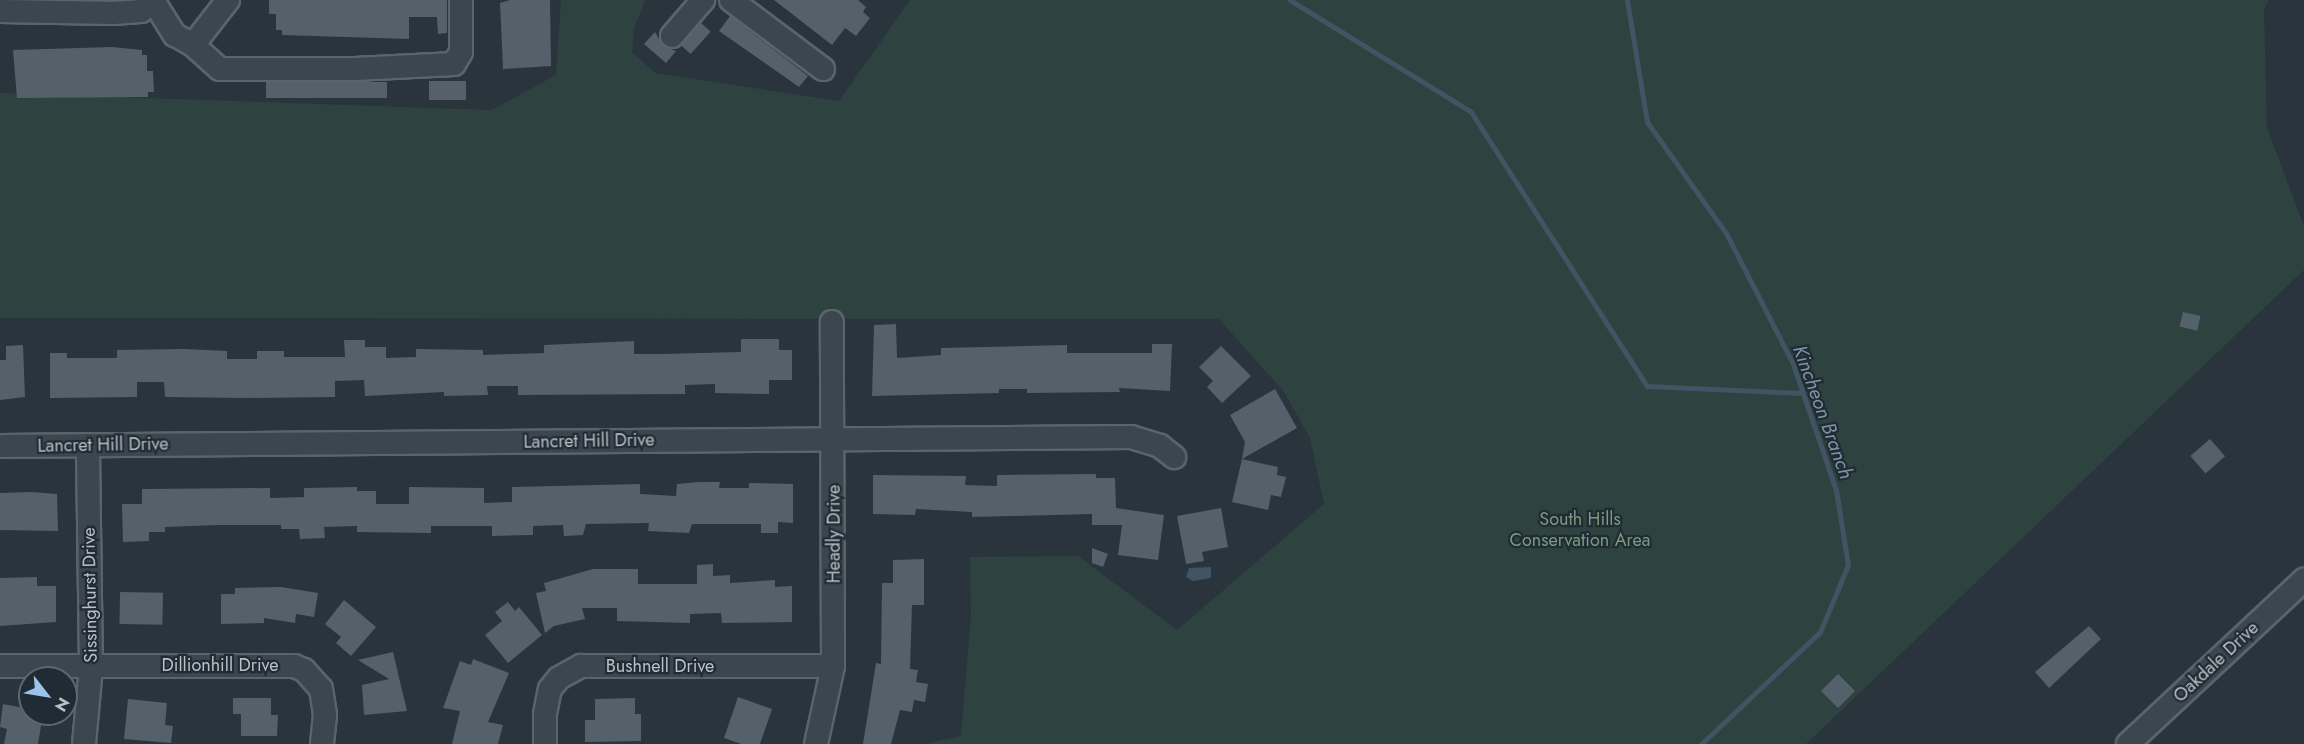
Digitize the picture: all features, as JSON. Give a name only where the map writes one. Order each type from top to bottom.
[{"type":"street","points":[[193,45],[228,0]]},
{"type":"street","points":[[0,10],[114,13],[141,11],[154,1],[175,35],[193,45],[220,69],[355,69],[454,64],[461,52],[461,0]]},
{"type":"street","points":[[672,36],[703,0]]},
{"type":"street","points":[[730,0],[823,69]]},
{"type":"street","name":"Headly Drive","points":[[816,744],[833,666],[832,322]]},
{"type":"street","name":"Lancret Hill Drive","points":[[0,446],[1131,437],[1160,446],[1174,457]]},
{"type":"street","name":"Sissinghurst Drive","points":[[84,744],[91,667],[88,446]]},
{"type":"street","name":"Oakdale Drive","points":[[2128,744],[2304,580]]},
{"type":"street","name":"Dillionhill Drive","points":[[0,666],[294,666],[304,670],[321,689],[326,715],[322,744]]},
{"type":"street","name":"Bushnell Drive","points":[[545,744],[545,714],[550,689],[559,678],[581,666],[833,666]]},
{"type":"green space","name":"South Hills Conservation Area","points":[[561,0],[645,0],[634,29],[632,52],[655,73],[839,101],[910,0],[2269,0],[2264,10],[2267,128],[2304,226],[2304,270],[1806,744],[925,744],[961,736],[971,616],[970,557],[1078,556],[1177,630],[1324,504],[1310,438],[1284,392],[1219,319],[0,318],[0,93],[492,110],[556,75]]},
{"type":"water","points":[[1211,567],[1211,578],[1193,581],[1186,577],[1189,568]]},
{"type":"building","points":[[269,0],[447,0],[447,33],[438,34],[437,17],[409,17],[409,39],[282,35],[282,30],[276,30],[276,14],[269,14]]},
{"type":"building","points":[[510,0],[550,0],[551,66],[503,69],[500,3]]},
{"type":"building","points":[[774,0],[858,0],[866,7],[863,12],[870,18],[856,36],[845,28],[832,45]]},
{"type":"building","points":[[730,16],[808,76],[799,87],[719,31]]},
{"type":"building","points":[[701,23],[711,32],[691,54],[681,45]]},
{"type":"building","points":[[655,32],[663,46],[676,51],[666,63],[644,44]]},
{"type":"building","points":[[112,47],[142,50],[142,55],[147,55],[147,71],[153,71],[154,92],[148,92],[148,97],[17,98],[13,50]]},
{"type":"building","points":[[429,81],[466,81],[466,100],[429,100]]},
{"type":"building","points":[[266,82],[387,82],[387,98],[266,98]]},
{"type":"building","points":[[2183,312],[2201,316],[2197,331],[2180,327]]},
{"type":"building","points":[[896,324],[897,358],[941,355],[941,348],[1067,345],[1067,353],[1152,353],[1152,344],[1172,344],[1170,391],[1119,388],[1120,392],[1027,393],[1027,389],[999,389],[999,393],[872,396],[874,325]]},
{"type":"building","points":[[741,339],[779,339],[779,350],[792,350],[792,380],[769,380],[769,394],[715,393],[715,384],[685,385],[685,394],[518,395],[518,386],[487,386],[488,395],[444,396],[444,392],[365,396],[364,380],[335,381],[335,397],[244,398],[165,397],[164,382],[137,382],[137,397],[50,398],[50,353],[67,353],[67,358],[117,358],[117,350],[184,349],[227,351],[227,359],[257,359],[257,351],[284,351],[284,357],[345,357],[344,340],[365,340],[365,347],[386,347],[386,358],[416,357],[416,349],[483,350],[483,355],[544,353],[544,345],[634,341],[634,354],[662,354],[741,352]]},
{"type":"building","points":[[23,345],[25,397],[0,400],[0,360],[6,360],[6,346]]},
{"type":"building","points":[[1221,346],[1251,376],[1222,403],[1207,387],[1213,381],[1199,367]]},
{"type":"building","points":[[1275,389],[1297,428],[1242,459],[1245,442],[1230,415]]},
{"type":"building","points":[[2210,439],[2225,456],[2205,473],[2190,456]]},
{"type":"building","points":[[1242,459],[1278,467],[1277,475],[1286,477],[1281,497],[1271,495],[1268,510],[1232,502]]},
{"type":"building","points":[[1096,474],[1096,478],[1115,478],[1116,508],[1164,515],[1158,560],[1118,555],[1122,525],[1092,525],[1092,514],[972,517],[972,512],[916,509],[915,515],[873,514],[873,475],[966,476],[965,485],[997,486],[997,475]]},
{"type":"building","points":[[720,482],[719,488],[749,488],[749,483],[793,484],[793,523],[778,522],[778,533],[761,533],[761,524],[692,524],[689,533],[648,531],[649,523],[586,524],[583,535],[564,536],[563,525],[533,526],[533,535],[492,536],[492,526],[431,526],[431,533],[357,532],[357,526],[324,527],[325,538],[300,539],[299,529],[281,529],[281,525],[218,525],[165,527],[165,532],[149,532],[149,541],[123,542],[122,504],[142,504],[142,489],[270,488],[270,498],[304,497],[304,488],[357,487],[357,491],[376,491],[376,504],[409,504],[409,487],[484,488],[484,503],[512,502],[512,487],[640,484],[640,494],[676,496],[677,484]]},
{"type":"building","points":[[0,493],[57,494],[58,531],[0,530]]},
{"type":"building","points":[[1221,508],[1228,547],[1202,552],[1204,561],[1186,564],[1177,516]]},
{"type":"building","points":[[1092,548],[1108,554],[1103,567],[1092,563]]},
{"type":"building","points":[[924,559],[924,605],[912,605],[910,669],[918,670],[916,682],[928,684],[925,702],[914,700],[912,712],[900,710],[891,744],[863,744],[876,663],[881,664],[882,583],[893,583],[893,560]]},
{"type":"building","points":[[713,564],[713,576],[730,575],[730,583],[775,580],[775,587],[792,586],[792,622],[722,623],[721,613],[690,614],[690,623],[617,621],[617,608],[582,608],[585,619],[554,626],[545,633],[536,593],[546,591],[544,583],[593,569],[638,569],[638,584],[697,584],[697,565]]},
{"type":"building","points":[[37,577],[37,586],[56,586],[56,622],[0,626],[0,578]]},
{"type":"building","points":[[281,587],[318,593],[314,617],[296,614],[295,623],[264,618],[264,623],[221,624],[221,594],[235,594],[235,588]]},
{"type":"building","points":[[120,592],[163,593],[162,625],[119,624]]},
{"type":"building","points":[[344,600],[376,627],[351,656],[336,643],[341,637],[325,624]]},
{"type":"building","points":[[508,602],[515,611],[519,607],[542,635],[508,663],[485,635],[502,621],[495,612]]},
{"type":"building","points":[[2089,626],[2101,639],[2049,688],[2035,672]]},
{"type":"building","points":[[393,652],[407,711],[364,715],[362,685],[389,679],[358,660]]},
{"type":"building","points":[[473,659],[509,673],[488,722],[503,725],[498,744],[452,744],[460,711],[443,708],[460,661],[471,665]]},
{"type":"building","points":[[1838,674],[1855,691],[1838,708],[1821,691]]},
{"type":"building","points":[[738,697],[772,709],[760,744],[741,744],[724,738]]},
{"type":"building","points":[[233,698],[271,698],[271,715],[278,715],[277,736],[241,736],[241,714],[233,714]]},
{"type":"building","points":[[635,698],[635,714],[641,714],[641,741],[585,742],[585,720],[595,720],[595,699]]},
{"type":"building","points":[[128,699],[167,703],[165,725],[173,726],[171,743],[124,739]]},
{"type":"building","points":[[3,704],[18,707],[18,726],[41,726],[38,744],[4,744],[7,729],[0,727]]},
{"type":"waterway","points":[[1290,0],[1471,112],[1647,386],[1803,393]]},
{"type":"waterway","name":"Kincheon Branch","points":[[1627,0],[1647,122],[1726,233],[1793,364],[1836,490],[1848,565],[1820,632],[1701,744]]}]
